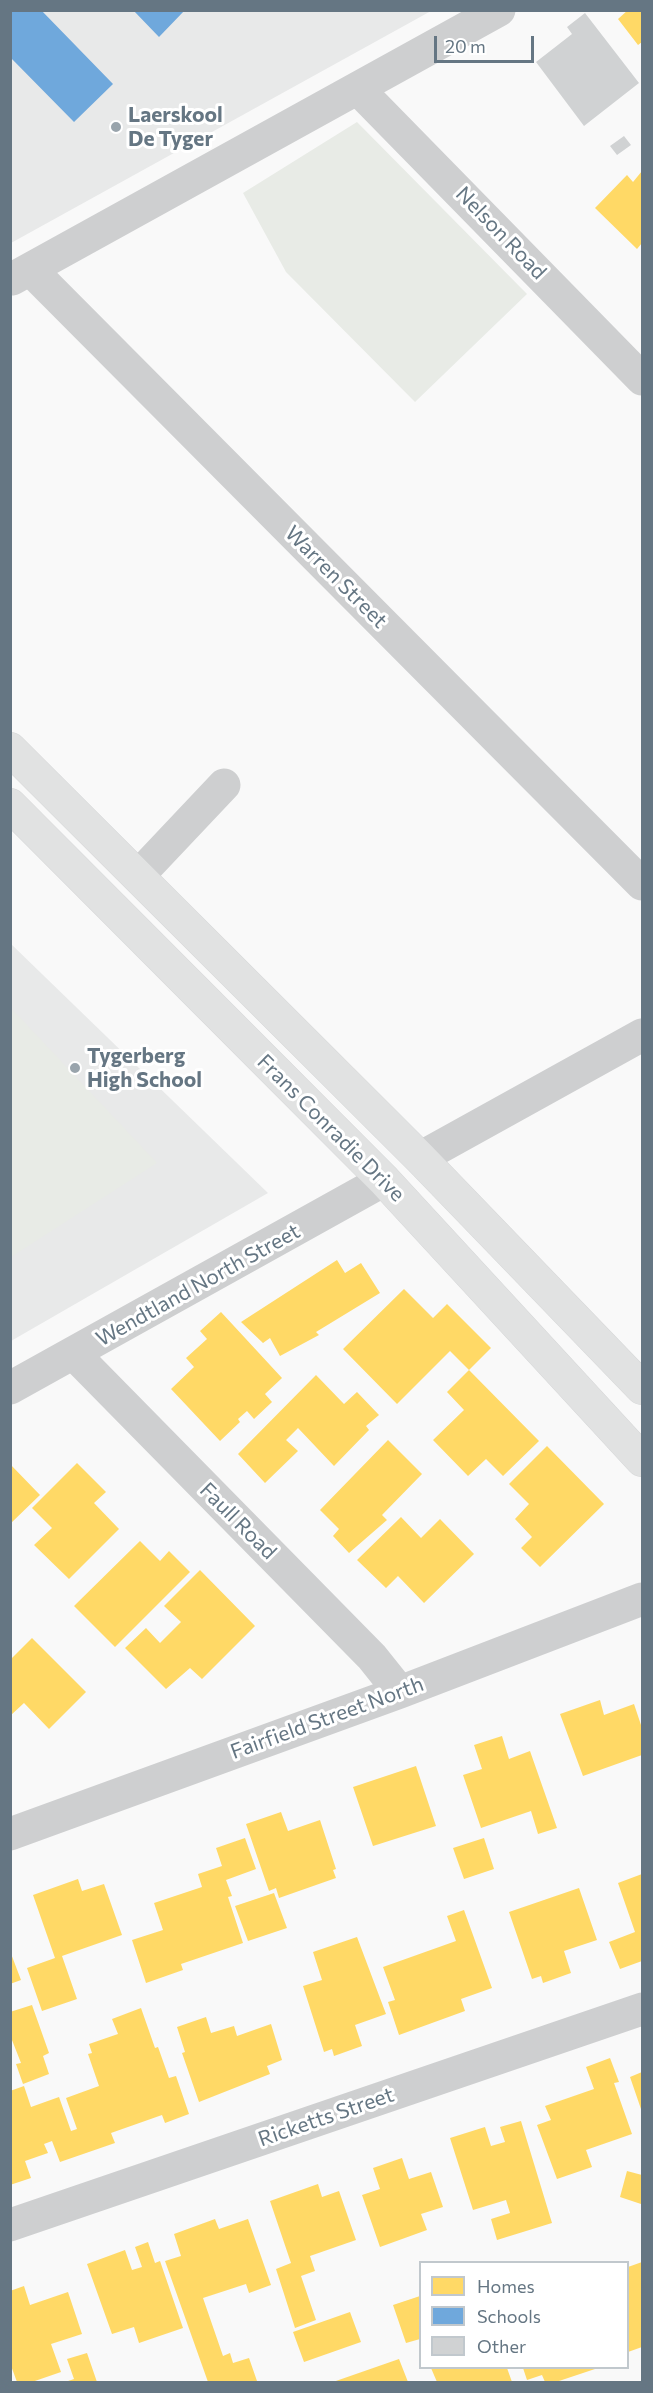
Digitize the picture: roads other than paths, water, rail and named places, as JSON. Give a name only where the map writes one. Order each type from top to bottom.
[{"type":"main road","name":"Frans Conradie Drive","points":[[10,749],[139,875],[420,1158],[642,1388]]},
{"type":"main road","name":"Frans Conradie Drive","points":[[10,805],[384,1180],[642,1460]]},
{"type":"street","points":[[20,274],[499,10]]},
{"type":"street","name":"Nelson Road","points":[[358,88],[642,379]]},
{"type":"street","name":"Warren Street","points":[[20,274],[642,884]]},
{"type":"street","points":[[139,875],[224,785]]},
{"type":"street","points":[[420,1158],[642,1035]]},
{"type":"street","name":"Wendtland North Street","points":[[10,1388],[384,1180]]},
{"type":"street","name":"Faull Road","points":[[74,1354],[372,1657],[399,1692]]},
{"type":"street","name":"Fairfield Street North","points":[[10,1834],[399,1692],[642,1599]]},
{"type":"street","name":"Ricketts Street","points":[[10,2225],[642,2009]]},
{"type":"place","name":"Laerskool De Tyger","points":[[116,127]]},
{"type":"place","name":"Tygerberg High School","points":[[75,1068]]}]
